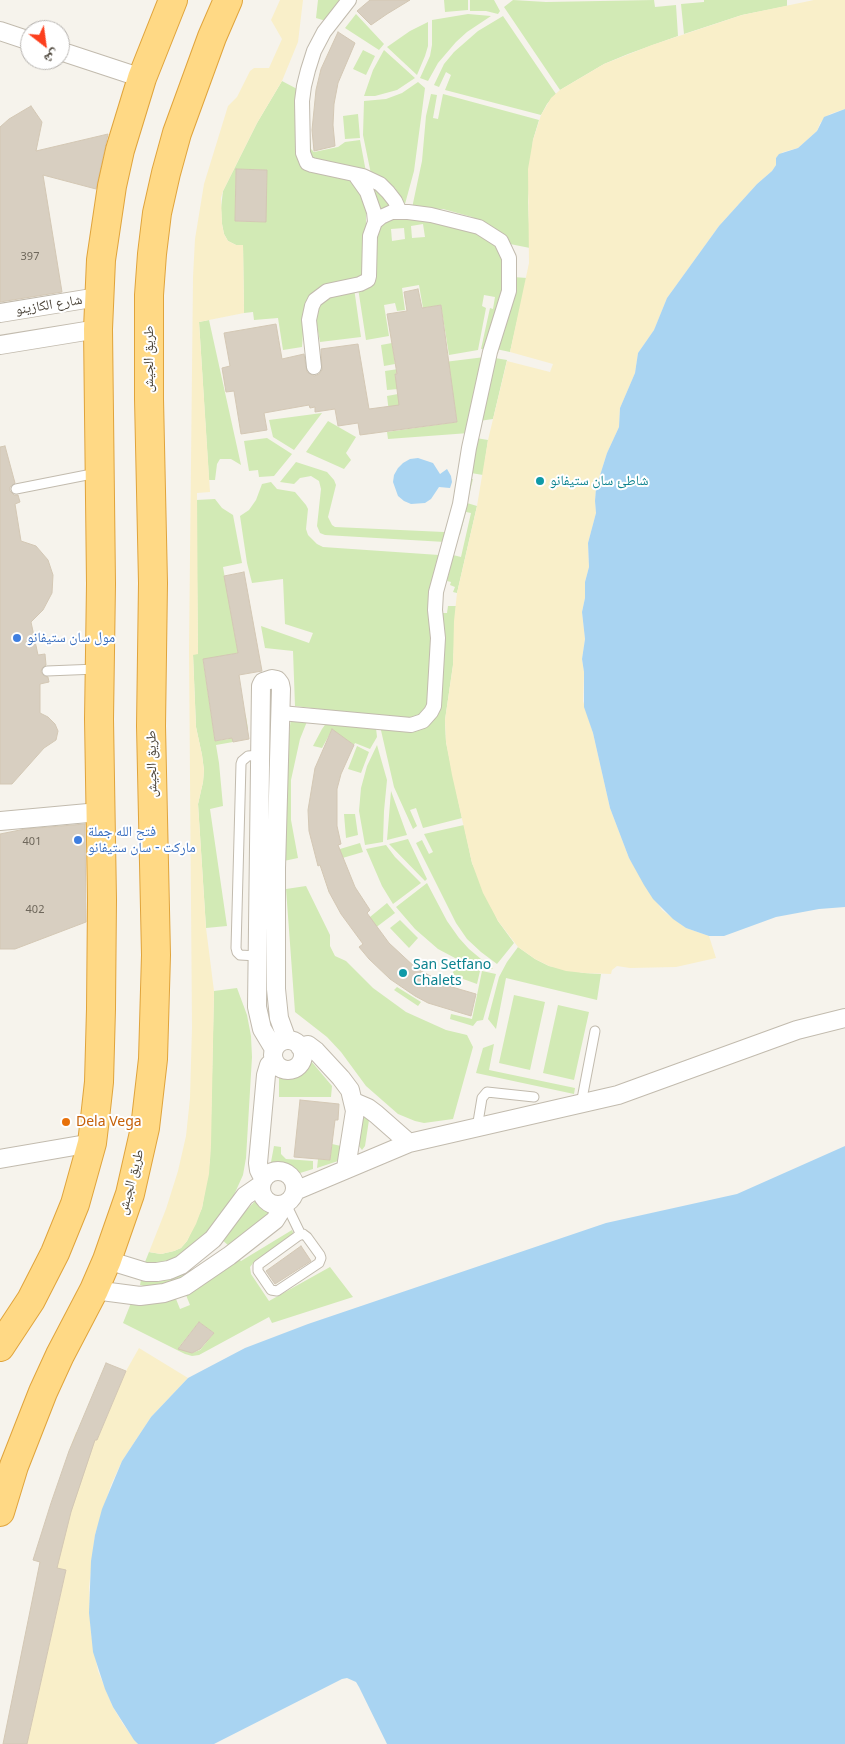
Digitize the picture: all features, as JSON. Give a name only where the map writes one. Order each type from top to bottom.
[{"type":"highway","points":[[0,1347],[30,1300],[55,1253],[75,1204],[92,1143],[99,1082],[101,1037],[102,900],[99,812],[101,584],[98,297],[101,260],[112,186],[120,150],[142,78],[173,0]]},
{"type":"highway","name":"طريق الجيش","points":[[0,1512],[20,1451],[43,1392],[107,1260],[130,1194],[138,1162],[149,1094],[155,1025],[156,954],[151,726],[154,583],[149,399],[149,295],[157,213],[164,181],[177,134],[212,37],[228,0]]},
{"type":"street","points":[[350,0],[329,25],[314,51],[304,86],[302,116],[303,153],[308,163],[370,179],[380,184],[395,201],[400,212]]},
{"type":"street","points":[[0,31],[20,38]]},
{"type":"street","points":[[70,54],[142,78]]},
{"type":"street","points":[[355,175],[362,183],[369,197],[375,222]]},
{"type":"street","points":[[281,713],[411,725],[428,718],[434,706],[438,638],[436,592],[460,504],[469,448],[490,352],[508,291],[509,258],[501,241],[479,227],[431,215],[392,212],[381,217],[375,222],[370,236],[368,280],[360,284],[326,291],[315,300],[312,306],[309,320],[314,367]]},
{"type":"street","name":"شارع الكازينو","points":[[0,314],[98,297]]},
{"type":"street","points":[[0,346],[98,329]]},
{"type":"street","points":[[267,680],[277,680],[280,684],[281,713],[276,868],[276,996],[284,1049],[266,1038],[258,1018],[257,1007],[262,686],[267,680]]},
{"type":"street","points":[[0,821],[99,812]]},
{"type":"street","points":[[346,1168],[354,1123],[354,1102],[350,1090],[316,1051],[308,1045],[284,1049],[269,1065],[266,1075],[258,1163],[262,1182],[260,1192],[268,1203],[287,1200],[346,1168],[409,1142],[618,1095],[797,1030],[845,1018]]},
{"type":"street","points":[[354,1102],[376,1114],[409,1142]]},
{"type":"street","points":[[0,1159],[92,1143]]},
{"type":"street","points":[[94,1290],[124,1295],[154,1295],[174,1291],[203,1276],[275,1220],[295,1184],[292,1178],[281,1171],[274,1171],[245,1196],[216,1237],[190,1259],[169,1270],[157,1272],[134,1269],[107,1260]]},
{"type":"street","points":[[216,1237],[232,1254]]},
{"type":"street","points":[[190,1259],[203,1276]]},
{"type":"lane","points":[[16,489],[100,473]]},
{"type":"lane","points":[[47,671],[99,669]]},
{"type":"lane","points":[[581,1104],[595,1031]]},
{"type":"lane","points":[[476,1128],[482,1098],[487,1092],[534,1096]]},
{"type":"lane","points":[[287,1200],[301,1234],[307,1237],[320,1255],[321,1261],[277,1292],[271,1290],[258,1271],[258,1265],[301,1234]]},
{"type":"green space","points":[[318,0],[342,0],[326,21],[316,18]]},
{"type":"green space","points":[[444,0],[468,0],[468,10],[445,12]]},
{"type":"green space","points":[[470,0],[494,0],[500,11],[498,14],[486,11],[470,11]]},
{"type":"green space","points":[[513,0],[546,2],[654,0],[655,7],[676,5],[678,36],[604,64],[560,90],[504,7]]},
{"type":"green space","points":[[704,0],[787,0],[787,6],[742,15],[684,34],[681,4],[704,2]]},
{"type":"green space","points":[[356,14],[384,44],[379,50],[345,28]]},
{"type":"green space","points":[[468,14],[491,16],[456,42],[438,63],[428,81],[420,78],[430,56],[432,20]]},
{"type":"green space","points":[[503,16],[556,94],[547,104],[541,115],[445,90],[451,75],[446,72],[439,87],[434,85],[444,64],[454,52],[478,31]]},
{"type":"green space","points":[[428,22],[428,46],[417,75],[387,47],[410,31]]},
{"type":"green space","points":[[363,50],[375,56],[366,75],[353,69]]},
{"type":"green space","points":[[384,50],[415,78],[397,90],[375,96],[364,96],[373,70]]},
{"type":"green space","points":[[282,81],[299,90],[298,154],[353,180],[366,202],[366,269],[362,277],[308,298],[305,304],[302,347],[283,350],[278,318],[254,320],[253,312],[244,313],[243,245],[236,245],[228,241],[222,224],[223,191],[257,123]],"holes":[[[236,169],[267,170],[265,222],[235,221]]]},
{"type":"green space","points":[[418,82],[425,88],[414,171],[405,204],[395,188],[380,177],[371,174],[363,135],[364,101],[386,99],[402,93]]},
{"type":"green space","points":[[431,94],[437,95],[433,118],[438,119],[443,94],[539,120],[533,140],[528,201],[530,248],[510,244],[499,232],[472,217],[443,209],[412,208],[422,161],[426,116]]},
{"type":"green space","points":[[358,114],[360,138],[345,139],[343,116]]},
{"type":"green space","points":[[309,125],[311,149],[314,152],[338,147],[345,142],[360,140],[366,172],[311,162],[306,126]]},
{"type":"green space","points":[[374,185],[389,202],[390,209],[378,213],[371,191]]},
{"type":"green space","points":[[392,218],[423,219],[484,234],[503,252],[504,283],[487,349],[481,349],[490,308],[493,309],[495,297],[484,295],[482,306],[486,308],[478,350],[449,355],[441,305],[423,308],[419,285],[402,288],[405,310],[397,311],[395,303],[384,305],[389,336],[366,340],[358,288],[363,287],[375,230]],"holes":[[[423,224],[425,237],[412,238],[411,226]],[[404,228],[405,239],[392,241],[391,229]]]},
{"type":"green space","points":[[513,277],[527,278],[510,352],[496,349]]},
{"type":"green space","points":[[354,288],[361,337],[320,342],[316,320],[317,306],[329,297]]},
{"type":"green space","points":[[209,320],[241,465],[231,459],[220,459],[217,464],[215,480],[209,480],[199,322]]},
{"type":"green space","points":[[392,343],[395,364],[384,366],[381,345]]},
{"type":"green space","points":[[485,357],[469,433],[388,439],[387,432],[457,422],[449,366],[428,364]]},
{"type":"green space","points":[[495,358],[507,360],[493,419],[479,421]]},
{"type":"green space","points":[[425,365],[425,369],[395,374],[398,389],[387,390],[385,371]]},
{"type":"green space","points":[[398,394],[402,419],[390,421],[387,396]]},
{"type":"green space","points":[[322,413],[294,450],[273,437],[269,420]]},
{"type":"green space","points":[[328,421],[356,437],[346,453],[351,460],[344,469],[306,452]]},
{"type":"green space","points":[[267,438],[292,454],[274,476],[259,477],[258,470],[249,471],[244,441]]},
{"type":"green space","points":[[476,438],[488,440],[483,475],[471,473]]},
{"type":"green space","points":[[296,462],[327,472],[334,480],[336,485],[328,517],[335,527],[444,532],[447,534],[445,542],[325,535],[320,533],[317,526],[321,489],[319,481],[311,476],[300,478],[294,484],[280,482]]},
{"type":"green space","points":[[470,479],[473,479],[467,503],[477,506],[457,593],[453,592],[455,587],[450,585],[451,582],[447,581],[453,555],[461,557],[471,513],[466,512],[460,535],[457,534]]},
{"type":"green space","points":[[271,482],[277,489],[295,492],[306,505],[308,509],[306,529],[308,535],[323,547],[439,555],[428,708],[426,713],[409,720],[295,706],[293,651],[265,648],[261,626],[309,643],[313,633],[285,624],[283,579],[252,583],[240,516],[249,510],[256,500],[262,484]]},
{"type":"green space","points":[[215,499],[222,508],[233,515],[242,563],[223,567],[238,653],[203,660],[215,741],[229,739],[226,720],[246,717],[248,729],[232,732],[233,742],[216,745],[223,806],[210,809],[227,926],[206,928],[198,804],[204,770],[196,727],[193,654],[198,653],[196,500]]},
{"type":"green space","points":[[448,606],[456,606],[453,665],[445,720],[446,742],[462,818],[423,828],[416,808],[410,810],[417,826],[413,829],[394,787],[380,726],[427,723],[441,613],[447,613]]},
{"type":"green space","points":[[291,718],[308,719],[300,739],[291,780],[291,820],[298,858],[279,862],[286,758]]},
{"type":"green space","points":[[327,722],[376,728],[377,737],[370,749],[355,743],[354,745],[332,730],[322,748],[313,746]]},
{"type":"green space","points":[[377,745],[387,780],[383,842],[365,845],[359,811],[361,788],[367,766]]},
{"type":"green space","points":[[357,746],[369,752],[361,773],[348,769]]},
{"type":"green space","points":[[391,791],[407,835],[387,840]]},
{"type":"green space","points":[[344,814],[355,814],[358,835],[346,838]]},
{"type":"green space","points":[[464,825],[472,863],[498,921],[514,943],[497,964],[467,939],[456,923],[416,843],[422,840],[429,854],[433,852],[424,834]]},
{"type":"green space","points":[[408,839],[427,879],[425,881],[389,844]]},
{"type":"green space","points":[[360,843],[363,852],[322,864],[320,855]]},
{"type":"green space","points":[[386,845],[395,857],[421,883],[393,904],[382,886],[366,849]]},
{"type":"green space","points":[[427,883],[447,921],[459,938],[493,969],[485,969],[455,958],[438,949],[415,929],[396,907]]},
{"type":"green space","points":[[306,886],[330,935],[330,946],[335,956],[346,961],[373,988],[406,1012],[446,1030],[467,1035],[473,1047],[453,1119],[424,1123],[398,1114],[366,1086],[341,1052],[327,1037],[295,1012],[286,889]]},
{"type":"green space","points":[[387,903],[395,913],[366,935],[359,926]]},
{"type":"green space","points":[[400,920],[418,938],[409,948],[390,928]]},
{"type":"green space","points":[[518,947],[549,966],[584,973],[601,974],[597,1000],[506,978],[496,1029],[488,1019],[499,977]]},
{"type":"green space","points":[[457,963],[480,971],[477,984],[452,975]]},
{"type":"green space","points":[[482,971],[496,974],[483,1020],[477,1021],[473,1026],[450,1019],[451,1014],[472,1019]]},
{"type":"green space","points":[[397,987],[421,1002],[418,1006],[394,990]]},
{"type":"green space","points":[[237,988],[247,1015],[252,1057],[246,1158],[243,1175],[229,1206],[196,1248],[176,1259],[155,1263],[145,1262],[149,1252],[161,1254],[181,1248],[187,1241],[202,1208],[210,1160],[214,991]]},
{"type":"green space","points":[[514,995],[545,1002],[530,1070],[499,1063]]},
{"type":"green space","points":[[558,1005],[589,1012],[574,1080],[543,1073]]},
{"type":"green space","points":[[494,1044],[489,1070],[575,1088],[574,1094],[476,1073],[483,1048]]},
{"type":"green space","points":[[311,1061],[332,1086],[331,1097],[279,1097],[279,1076],[299,1073]]},
{"type":"green space","points":[[367,1117],[369,1120],[365,1146],[362,1150],[359,1146],[362,1119]]},
{"type":"green space","points":[[332,1144],[341,1146],[341,1160],[317,1168],[318,1159],[330,1160]]},
{"type":"green space","points":[[274,1146],[281,1147],[281,1154],[286,1159],[313,1161],[313,1169],[295,1173],[288,1164],[273,1165],[271,1162]]},
{"type":"green space","points":[[257,1199],[271,1211],[229,1246],[220,1238]]},
{"type":"green space","points":[[292,1230],[294,1235],[254,1262],[250,1267],[251,1274],[269,1301],[330,1267],[353,1297],[272,1323],[269,1317],[199,1355],[192,1356],[123,1323],[131,1303],[197,1288],[212,1279],[238,1258],[241,1261]],"holes":[[[186,1295],[190,1305],[180,1309],[176,1299]],[[199,1322],[214,1333],[200,1350],[192,1353],[179,1347]]]},
{"type":"green space","points":[[190,1269],[193,1273],[192,1275],[156,1286],[140,1285],[141,1280]]},
{"type":"sand","points":[[280,0],[303,0],[298,42],[282,81],[257,123],[221,198],[224,234],[228,241],[236,245],[243,245],[244,313],[199,322],[210,492],[197,493],[198,654],[193,655],[196,727],[204,771],[198,804],[206,928],[214,991],[211,1145],[209,1174],[202,1208],[196,1224],[181,1248],[161,1254],[149,1252],[166,1209],[178,1171],[186,1136],[190,1098],[192,1028],[189,650],[195,239],[204,184],[228,106],[237,97],[250,71],[254,68],[269,68],[282,39],[271,20]]},
{"type":"sand","name":"شاطئ سان ستيفانو","points":[[814,0],[845,0],[845,109],[830,114],[820,123],[817,131],[798,148],[783,152],[776,158],[776,165],[772,171],[757,184],[719,226],[667,298],[654,330],[638,353],[635,373],[620,408],[619,427],[607,453],[596,488],[596,513],[588,543],[589,567],[585,582],[585,598],[582,612],[585,639],[582,659],[584,672],[583,701],[593,733],[610,808],[629,858],[662,910],[686,928],[709,936],[716,958],[676,967],[630,968],[617,966],[612,970],[611,974],[566,971],[535,959],[518,947],[498,921],[483,893],[472,863],[452,775],[446,742],[445,720],[453,665],[457,593],[477,506],[488,440],[507,361],[550,372],[553,364],[510,352],[529,263],[528,169],[533,140],[541,115],[551,98],[560,90],[604,64],[652,45],[742,15]]},
{"type":"sand","points":[[139,1348],[188,1378],[151,1417],[122,1461],[111,1485],[95,1535],[89,1587],[91,1633],[98,1671],[113,1707],[138,1744],[27,1744],[66,1571],[57,1568],[69,1451],[76,1432],[97,1440],[126,1371]]},
{"type":"water","points":[[845,109],[845,907],[819,909],[776,917],[724,936],[709,936],[686,928],[673,919],[653,899],[629,858],[610,808],[593,733],[584,707],[582,659],[585,639],[582,612],[585,598],[585,582],[589,567],[588,543],[596,513],[596,488],[607,453],[619,427],[620,408],[635,373],[638,353],[654,330],[667,298],[719,226],[757,184],[772,171],[779,154],[798,148],[817,131],[824,117]]},
{"type":"water","points":[[418,458],[433,463],[440,474],[447,469],[452,482],[450,488],[439,487],[431,499],[425,503],[411,504],[398,496],[393,482],[394,475],[403,463],[410,459]]},
{"type":"water","points":[[845,1146],[845,1744],[387,1744],[356,1682],[347,1678],[214,1744],[138,1744],[134,1740],[113,1707],[93,1652],[89,1613],[91,1561],[102,1509],[122,1461],[151,1417],[188,1378],[245,1348],[308,1324],[606,1223],[737,1194]]},
{"type":"building","points":[[370,0],[410,0],[371,25],[357,11]]},
{"type":"building","points":[[338,32],[355,43],[338,83],[333,125],[335,146],[314,151],[312,130],[316,90],[321,69]]},
{"type":"building","points":[[31,106],[42,122],[36,151],[108,134],[96,189],[43,175],[62,292],[0,302],[0,127],[9,119]]},
{"type":"building","points":[[236,169],[267,170],[266,222],[235,221]]},
{"type":"building","points":[[418,289],[422,308],[441,305],[457,422],[360,435],[358,423],[338,426],[335,409],[315,412],[315,407],[310,408],[309,405],[264,413],[267,430],[241,434],[234,391],[226,392],[222,368],[230,366],[224,333],[276,324],[282,359],[304,354],[307,372],[314,376],[322,370],[321,349],[358,344],[369,409],[399,405],[395,374],[397,374],[387,314],[407,311],[404,292]]},
{"type":"building","name":"مول سان ستيفانو","points":[[5,446],[15,483],[10,487],[10,491],[14,495],[18,495],[20,502],[15,504],[21,541],[36,546],[48,560],[53,575],[52,593],[43,610],[31,622],[38,655],[45,654],[46,665],[42,668],[41,672],[44,676],[48,677],[49,682],[40,684],[40,713],[48,717],[55,724],[58,731],[56,740],[44,748],[12,784],[0,784],[0,447]]},
{"type":"building","points":[[244,572],[262,671],[239,675],[249,739],[233,742],[232,738],[215,741],[203,659],[238,653],[224,576]]},
{"type":"building","points":[[332,729],[354,745],[341,774],[337,789],[337,826],[341,844],[338,845],[355,887],[370,910],[367,913],[389,943],[417,969],[452,987],[476,994],[471,1016],[428,1003],[390,979],[359,947],[363,944],[341,914],[329,892],[320,865],[318,866],[309,831],[308,810],[315,768]]},
{"type":"building","points":[[85,824],[86,922],[15,949],[0,949],[0,834],[25,829]]},
{"type":"building","points":[[300,1100],[339,1104],[338,1120],[335,1120],[330,1160],[294,1157]]},
{"type":"building","points":[[301,1246],[311,1261],[275,1284],[266,1271]]},
{"type":"building","points":[[199,1322],[214,1333],[200,1349],[192,1353],[178,1349]]},
{"type":"building","points":[[106,1363],[126,1371],[97,1440],[95,1440],[71,1512],[57,1568],[66,1570],[27,1744],[3,1744],[40,1562],[33,1560],[69,1451]]},
{"type":"place","name":"شاطئ سان ستيفانو","points":[[540,481]]},
{"type":"place","name":"مول سان ستيفانو","points":[[17,638]]},
{"type":"place","name":"فتح الله جملة ماركت - سان ستيفانو","points":[[78,840]]},
{"type":"place","name":"San Setfano Chalets","points":[[403,973]]},
{"type":"place","name":"Dela Vega","points":[[66,1122]]}]
